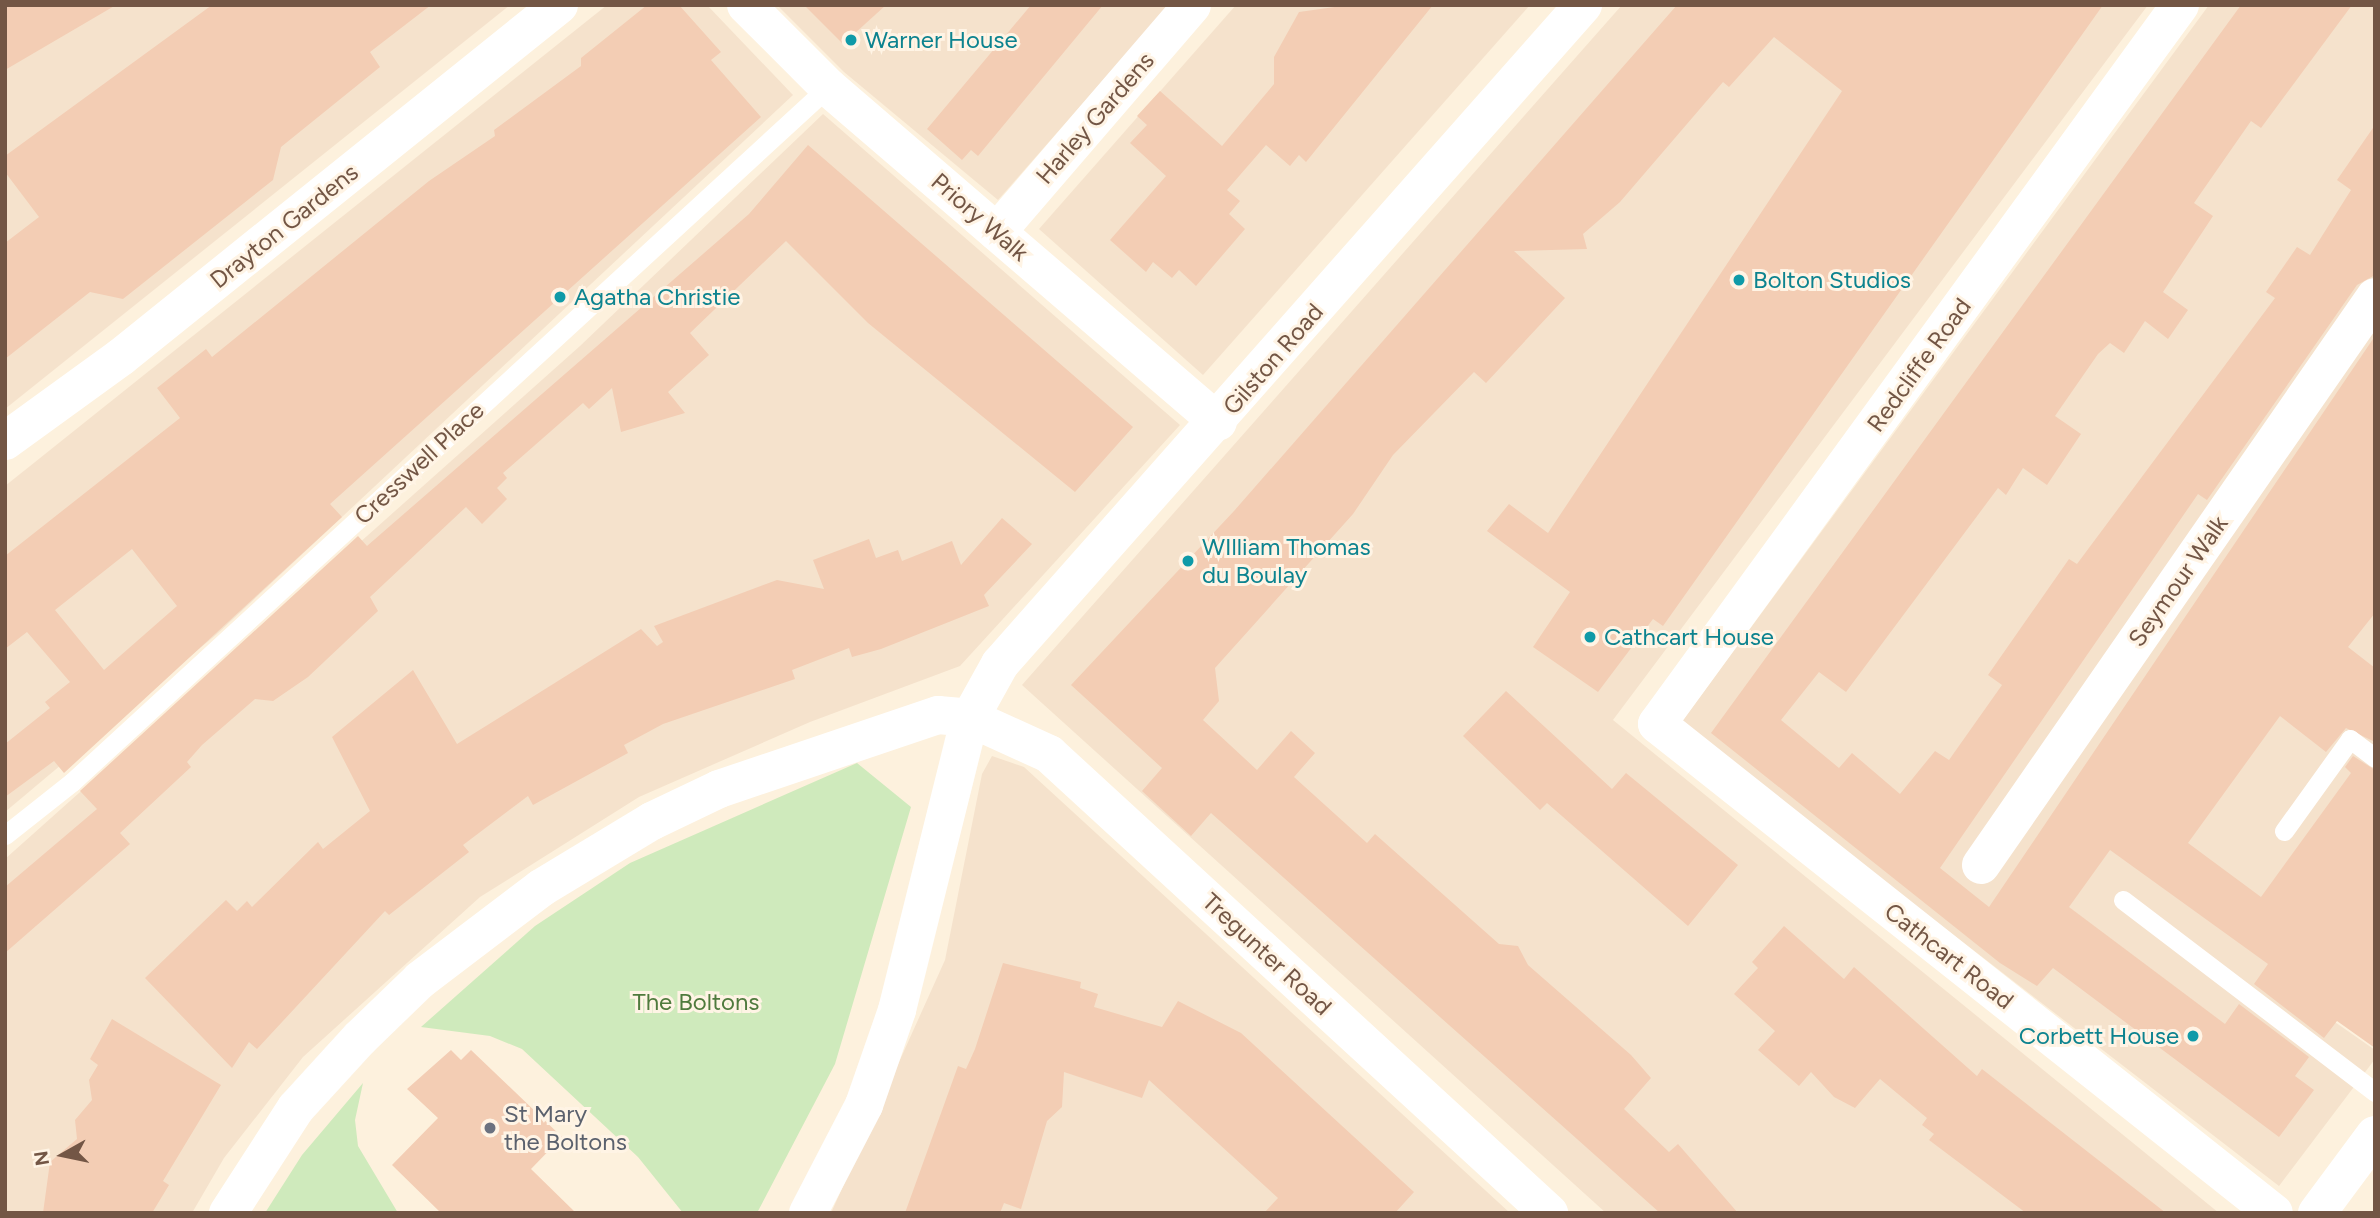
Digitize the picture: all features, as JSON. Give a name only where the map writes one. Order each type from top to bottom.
[{"type":"street","name":"Drayton Gardens","points":[[5,441],[121,357],[559,5]]},
{"type":"street","name":"Priory Walk","points":[[746,5],[828,87],[1218,422]]},
{"type":"street","name":"Harley Gardens","points":[[998,232],[1192,5]]},
{"type":"street","name":"Gilston Road","points":[[970,718],[1000,664],[1037,620],[1218,422],[1583,5]]},
{"type":"street","name":"Redcliffe Road","points":[[1657,724],[2180,5]]},
{"type":"street","name":"Seymour Walk","points":[[1981,865],[2375,297]]},
{"type":"street","points":[[228,1213],[296,1108],[360,1038],[419,980],[541,888],[652,821],[719,789],[891,727],[938,715],[970,718],[897,1010],[864,1105],[808,1213]]},
{"type":"street","name":"Tregunter Road","points":[[970,718],[1049,754],[1549,1213]]},
{"type":"street","name":"Cathcart Road","points":[[1657,724],[2274,1213]]},
{"type":"street","points":[[2317,1213],[2375,1135]]},
{"type":"lane","name":"Cresswell Place","points":[[5,835],[72,782],[828,87]]},
{"type":"lane","points":[[2284,831],[2350,739],[2375,758]]},
{"type":"lane","points":[[2123,900],[2375,1092]]},
{"type":"shaded area","points":[[5,5],[510,5],[5,409]]},
{"type":"shaded area","points":[[607,5],[707,5],[793,95],[218,633],[5,812],[5,486]]},
{"type":"shaded area","points":[[777,5],[1169,5],[998,200],[844,72]]},
{"type":"shaded area","points":[[1236,5],[1530,5],[1203,375],[1039,229]]},
{"type":"shaded area","points":[[1622,5],[2148,5],[1613,720],[2219,1213],[1606,1213],[1022,685]]},
{"type":"shaded area","points":[[2209,5],[2375,5],[2375,908],[2309,1004],[2375,1050],[2375,1059],[2279,1186],[1680,724]]},
{"type":"shaded area","points":[[823,114],[1180,425],[960,666],[810,722],[639,797],[480,897],[303,1057],[224,1158],[192,1213],[5,1213],[5,859],[580,346]]},
{"type":"shaded area","points":[[992,756],[1024,767],[1510,1213],[831,1213],[945,960],[982,774]]},
{"type":"green space","name":"The Boltons","points":[[857,763],[911,807],[835,1064],[757,1213],[683,1213],[638,1157],[522,1049],[490,1036],[421,1027],[535,926],[630,863]]},
{"type":"green space","points":[[363,1083],[355,1120],[358,1146],[398,1213],[265,1213],[302,1155]]},
{"type":"building","points":[[5,5],[116,5],[5,70]]},
{"type":"building","points":[[212,5],[431,5],[370,52],[380,67],[281,147],[273,180],[123,299],[90,292],[5,359],[5,243],[39,217],[5,172],[5,156]]},
{"type":"building","points":[[647,5],[679,5],[721,52],[711,60],[761,117],[330,504],[342,517],[64,773],[54,761],[5,797],[5,744],[50,708],[45,702],[70,682],[27,632],[5,649],[5,556],[180,418],[157,388],[206,349],[212,357],[429,181],[495,136],[494,130],[581,66],[581,58]],"holes":[[[132,549],[177,606],[104,670],[55,610]]]},
{"type":"building","name":"Warner House","points":[[804,5],[886,5],[843,44]]},
{"type":"building","points":[[1031,5],[1103,5],[978,156],[971,150],[962,160],[927,129]]},
{"type":"building","points":[[1349,5],[1433,5],[1306,162],[1299,155],[1290,166],[1266,145],[1227,190],[1240,201],[1229,214],[1245,229],[1196,286],[1179,270],[1172,278],[1153,262],[1146,272],[1110,240],[1166,176],[1130,143],[1147,125],[1137,116],[1160,91],[1222,146],[1274,84],[1274,57],[1299,12]]},
{"type":"building","points":[[1677,5],[2103,5],[1663,626],[1653,619],[1598,692],[1533,647],[1570,592],[1487,531],[1509,504],[1548,533],[1842,91],[1774,37],[1729,87],[1723,82],[1620,202],[1583,234],[1587,249],[1514,251],[1565,298],[1486,383],[1474,372],[1393,455],[1353,514],[1215,668],[1219,701],[1203,720],[1257,770],[1291,731],[1315,753],[1294,777],[1367,843],[1375,834],[1499,944],[1518,946],[1528,965],[1631,1055],[1651,1078],[1624,1109],[1669,1152],[1678,1144],[1738,1213],[1660,1213],[1211,813],[1191,836],[1142,791],[1162,768],[1071,685],[1234,511]]},
{"type":"building","points":[[2241,5],[2352,5],[2261,128],[2251,121],[2194,203],[2213,216],[2163,292],[2188,310],[2168,339],[2145,321],[2124,353],[2110,343],[2098,354],[2055,416],[2081,434],[2047,485],[2023,468],[2006,495],[1998,488],[1846,692],[1819,672],[1781,720],[1839,768],[1852,753],[1900,794],[1935,751],[1949,760],[2002,685],[1988,675],[2069,559],[2077,564],[2275,298],[2266,292],[2297,247],[2310,255],[2351,190],[2337,180],[2375,125],[2375,275],[2357,285],[2207,500],[2198,494],[1940,868],[1989,907],[2375,336],[2375,613],[2348,647],[2375,668],[2375,742],[2346,728],[2326,752],[2280,716],[2188,843],[2261,897],[2351,773],[2345,767],[2353,756],[2375,770],[2375,1048],[2337,1021],[2324,1038],[2254,984],[2268,964],[2110,850],[2069,907],[2225,1024],[2239,1004],[2309,1057],[2295,1076],[2314,1090],[2279,1137],[2053,968],[2037,986],[2000,963],[1711,733]]},
{"type":"building","points":[[808,145],[1133,427],[1075,492],[868,323],[786,241],[690,333],[709,355],[668,392],[685,413],[621,432],[612,388],[589,409],[583,403],[503,473],[507,478],[497,488],[507,499],[482,524],[466,507],[370,597],[378,611],[308,677],[273,701],[255,699],[202,745],[187,762],[191,767],[120,833],[130,844],[5,953],[5,887],[97,809],[80,791],[358,536],[367,546],[749,214]]},
{"type":"building","points":[[1002,518],[1032,544],[984,595],[989,606],[881,649],[852,657],[849,648],[792,670],[795,679],[663,724],[624,745],[628,753],[533,805],[528,796],[463,845],[469,852],[389,915],[385,911],[257,1049],[249,1042],[232,1068],[145,978],[226,900],[237,911],[247,901],[252,907],[318,842],[323,849],[370,811],[332,737],[413,670],[457,744],[641,629],[657,646],[663,642],[654,626],[777,580],[824,589],[813,560],[869,539],[876,558],[898,550],[902,561],[952,541],[961,565]]},
{"type":"building","points":[[1506,691],[1612,789],[1626,773],[1738,865],[1688,926],[1547,803],[1540,810],[1463,736]]},
{"type":"building","points":[[1784,926],[1844,979],[1854,967],[1977,1076],[1982,1069],[2166,1213],[2026,1213],[1929,1140],[1934,1134],[1922,1125],[1927,1118],[1880,1079],[1855,1108],[1834,1097],[1811,1072],[1799,1086],[1758,1050],[1775,1031],[1734,994],[1758,968],[1752,962]]},
{"type":"building","points":[[1003,963],[1081,982],[1080,988],[1098,994],[1094,1007],[1162,1027],[1178,1001],[1241,1033],[1414,1192],[1395,1213],[1264,1213],[1278,1198],[1149,1080],[1142,1098],[1064,1072],[1062,1107],[1047,1121],[1021,1209],[1004,1203],[1000,1213],[905,1213],[958,1066],[966,1069],[975,1049]]},
{"type":"building","points":[[112,1019],[221,1085],[163,1181],[169,1185],[152,1213],[43,1213],[50,1162],[77,1139],[75,1120],[92,1100],[89,1080],[98,1065],[90,1059]]},
{"type":"building","name":"St Mary the Boltons","points":[[451,1050],[461,1060],[471,1050],[562,1137],[531,1169],[576,1213],[441,1213],[392,1165],[438,1118],[407,1089]]},
{"type":"place","name":"Warner House","points":[[851,40]]},
{"type":"place","name":"Bolton Studios","points":[[1739,280]]},
{"type":"place","name":"Agatha Christie","points":[[560,297]]},
{"type":"place","name":"WIlliam Thomas du Boulay","points":[[1188,561]]},
{"type":"place","name":"Cathcart House","points":[[1590,637]]},
{"type":"place","name":"Corbett House","points":[[2193,1036]]},
{"type":"place","name":"St Mary the Boltons","points":[[490,1128]]}]
